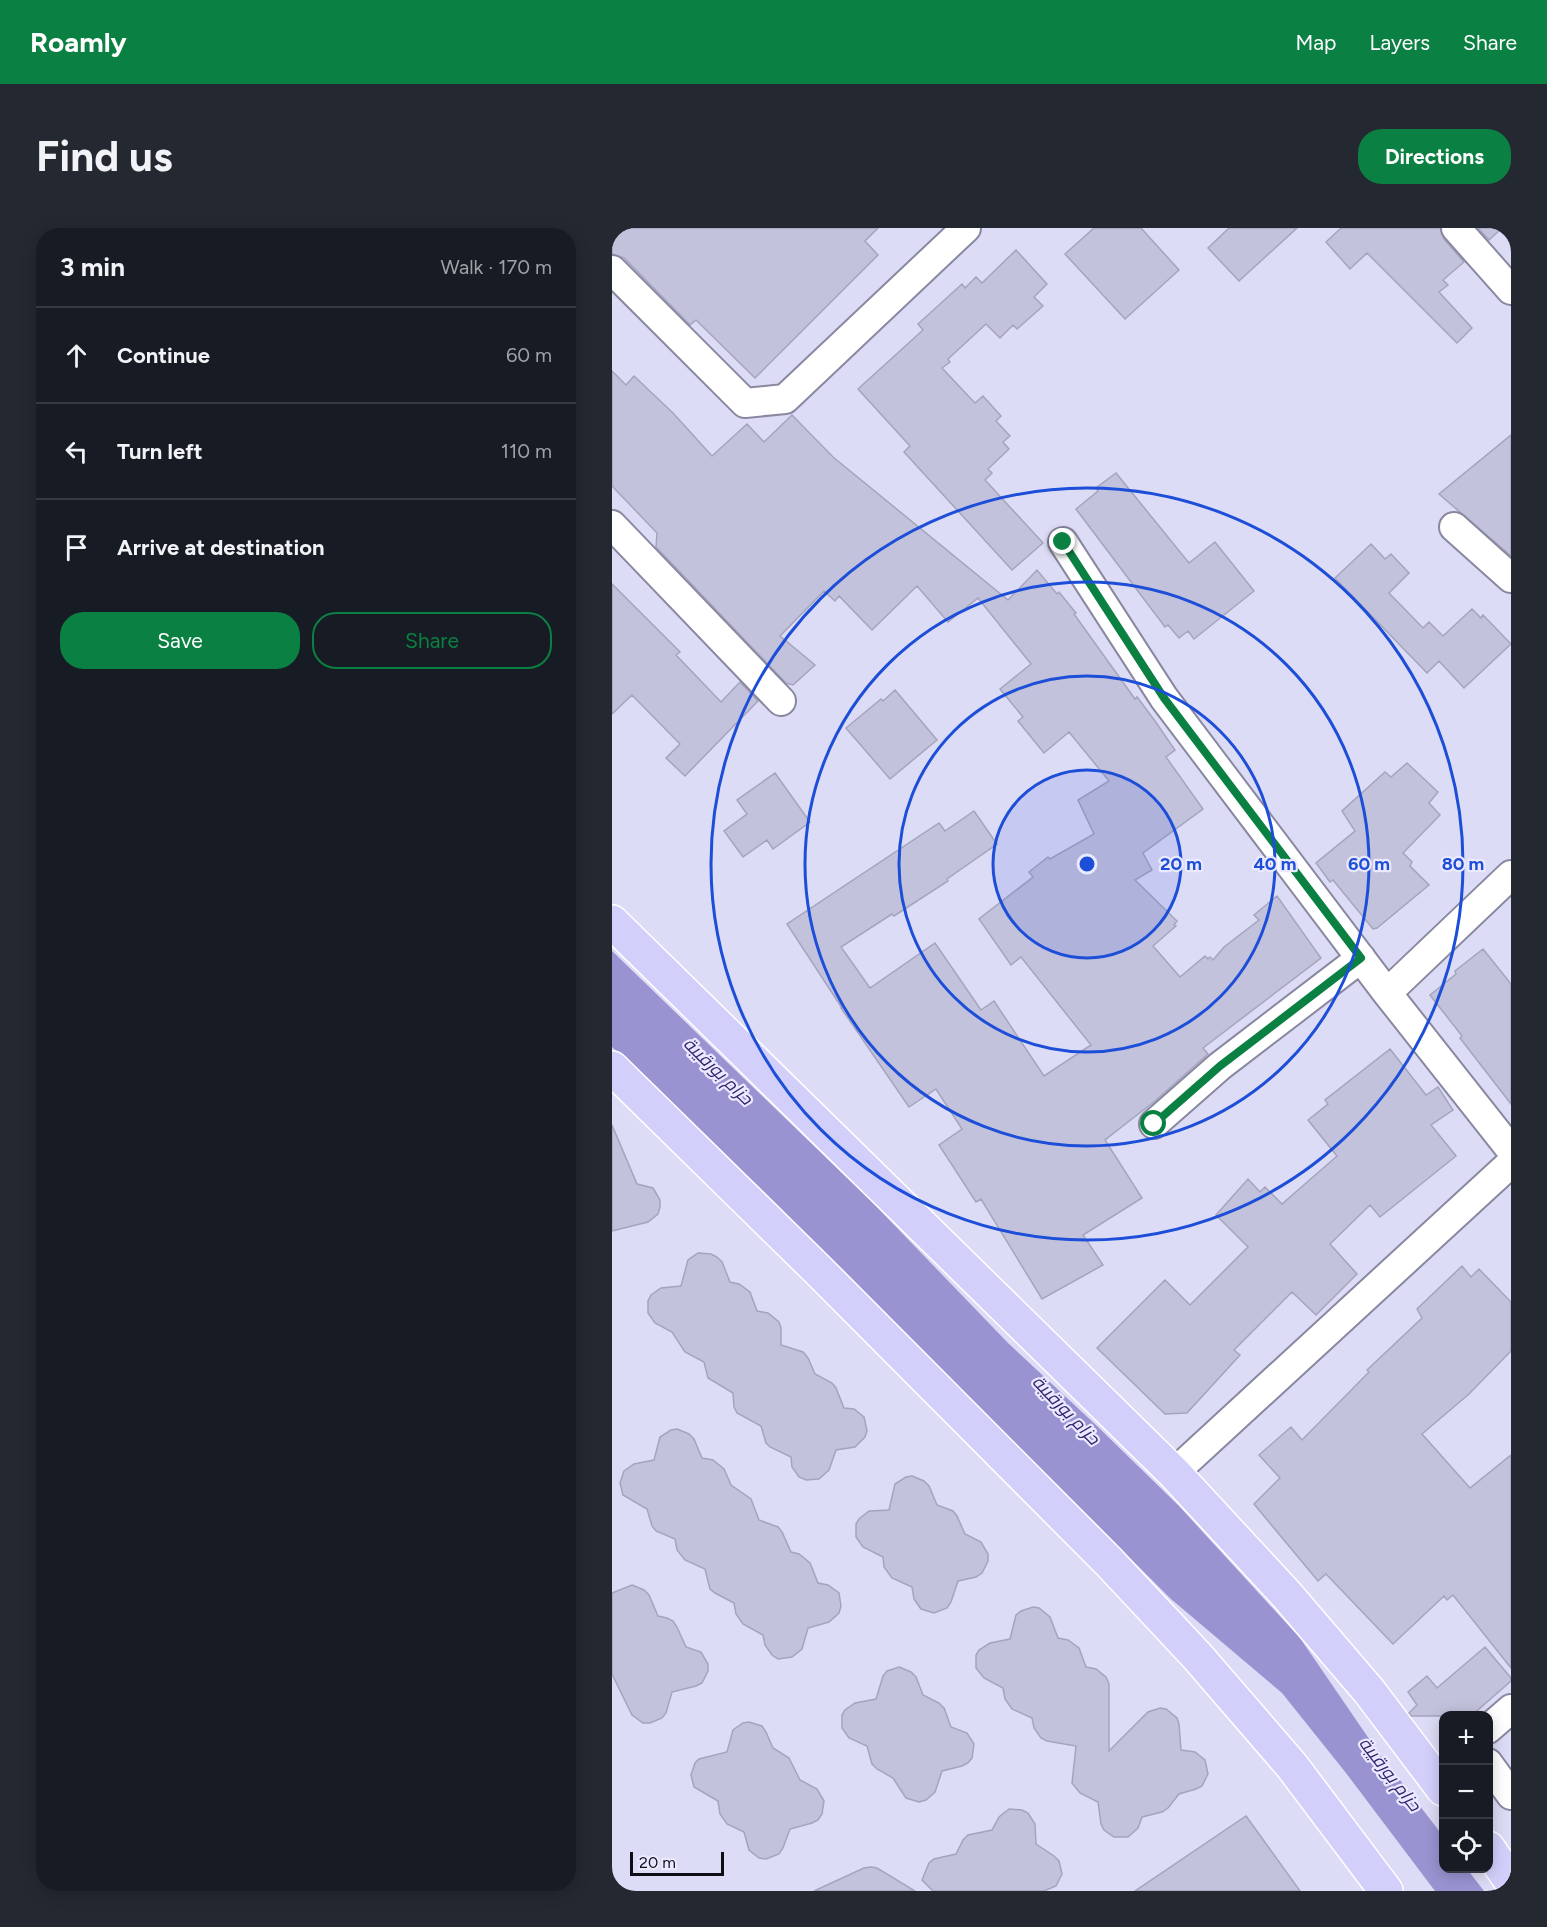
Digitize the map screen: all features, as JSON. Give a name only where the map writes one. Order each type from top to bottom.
[{"type":"highway","points":[[612,922],[1174,1473],[1286,1594],[1439,1777]]},
{"type":"highway","points":[[612,1068],[817,1269],[1117,1570],[1197,1656],[1292,1766],[1386,1891]]},
{"type":"highway","points":[[1493,1855],[1511,1881]]},
{"type":"street","points":[[612,270],[745,403],[785,399],[966,228]]},
{"type":"street","points":[[1456,228],[1511,290]]},
{"type":"street","points":[[612,525],[780,701]]},
{"type":"street","points":[[1454,527],[1511,578]]},
{"type":"street","points":[[1063,542],[1164,698],[1387,993],[1511,1150]]},
{"type":"street","points":[[1387,993],[1511,875]]},
{"type":"street","points":[[1154,1124],[1220,1066],[1361,958]]},
{"type":"street","points":[[1174,1473],[1511,1163]]},
{"type":"street","points":[[1493,1725],[1511,1709]]},
{"type":"street","points":[[1489,1765],[1511,1795]]},
{"type":"water","name":"حزام بورقيبة","points":[[612,951],[874,1204],[1008,1343],[1179,1506],[1300,1638],[1376,1749],[1439,1831],[1439,1873],[1470,1873],[1484,1891],[1435,1891],[1282,1693],[1171,1599],[835,1264],[612,1047]]},
{"type":"building","points":[[612,228],[878,228],[865,241],[878,255],[755,378],[696,320],[690,325],[624,258],[612,254]]},
{"type":"building","points":[[1094,228],[1141,228],[1179,270],[1125,319],[1065,254]]},
{"type":"building","points":[[1229,228],[1297,228],[1239,281],[1208,248]]},
{"type":"building","points":[[1341,228],[1440,228],[1444,239],[1464,262],[1443,280],[1448,285],[1439,292],[1472,328],[1457,343],[1367,253],[1350,269],[1326,242]]},
{"type":"building","points":[[1478,228],[1502,228],[1489,240]]},
{"type":"building","points":[[1016,250],[1047,284],[1034,297],[1043,306],[1017,329],[1013,325],[1000,338],[986,324],[948,359],[950,362],[942,368],[975,403],[983,396],[1001,416],[996,421],[1010,436],[1003,442],[1009,449],[988,469],[992,473],[985,480],[1043,543],[1012,570],[904,452],[910,446],[858,389],[923,330],[918,324],[962,284],[965,288],[976,277],[982,283]]},
{"type":"building","points":[[612,371],[626,385],[634,376],[673,413],[712,456],[747,424],[764,442],[792,415],[833,457],[1008,600],[1037,570],[1076,613],[1074,614],[1135,699],[1137,697],[1155,721],[1175,750],[1166,757],[1203,809],[1143,853],[1152,870],[1135,880],[1177,921],[1174,925],[1176,926],[1153,946],[1180,977],[1205,956],[1213,960],[1224,947],[1259,920],[1254,915],[1277,896],[1321,958],[1203,1048],[1208,1054],[1155,1101],[1105,1140],[1142,1198],[1083,1235],[1103,1265],[1042,1299],[981,1199],[976,1202],[939,1145],[962,1129],[936,1089],[909,1107],[787,924],[939,823],[945,831],[974,811],[997,844],[947,879],[948,881],[841,947],[870,988],[935,943],[981,1010],[994,1001],[1044,1076],[1091,1045],[1021,957],[1011,965],[979,919],[1033,877],[1029,872],[1048,857],[1050,859],[1094,834],[1078,800],[1109,781],[1069,732],[1044,753],[1018,721],[1023,717],[1000,689],[1031,664],[978,598],[948,622],[917,586],[872,630],[839,596],[835,601],[824,591],[780,636],[815,665],[793,685],[786,683],[656,547],[657,533],[612,486]]},
{"type":"building","points":[[1511,435],[1511,556],[1439,494]]},
{"type":"building","points":[[1116,473],[1189,563],[1215,542],[1254,591],[1194,639],[1188,631],[1179,638],[1168,625],[1165,627],[1076,509],[1098,491],[1096,488]]},
{"type":"building","points":[[1371,544],[1385,559],[1391,554],[1409,573],[1389,593],[1423,628],[1429,622],[1443,636],[1472,609],[1481,618],[1483,615],[1511,644],[1464,688],[1439,661],[1427,673],[1335,578]]},
{"type":"building","points":[[612,584],[680,652],[676,655],[721,702],[740,682],[758,701],[685,776],[666,758],[680,744],[632,695],[612,714]]},
{"type":"building","points":[[895,690],[937,740],[890,779],[846,728]]},
{"type":"building","points":[[1407,763],[1438,792],[1429,803],[1440,815],[1403,853],[1412,862],[1410,866],[1429,885],[1373,929],[1333,880],[1330,882],[1316,863],[1355,831],[1342,811],[1385,772],[1391,777]]},
{"type":"building","points":[[775,773],[810,822],[773,849],[767,840],[743,857],[724,831],[747,814],[737,800]]},
{"type":"building","points":[[1483,949],[1511,984],[1511,1104],[1430,995]]},
{"type":"building","points":[[1390,1049],[1426,1095],[1438,1087],[1453,1110],[1431,1125],[1456,1156],[1380,1217],[1370,1205],[1330,1244],[1357,1274],[1316,1315],[1292,1292],[1234,1350],[1240,1355],[1187,1413],[1165,1414],[1097,1348],[1165,1280],[1190,1305],[1248,1247],[1216,1215],[1248,1179],[1260,1192],[1265,1187],[1282,1204],[1337,1156],[1308,1120],[1328,1104],[1325,1100]]},
{"type":"building","points":[[612,1125],[637,1184],[653,1188],[660,1200],[660,1207],[658,1214],[648,1222],[612,1231]]},
{"type":"building","points":[[698,1253],[717,1257],[722,1262],[730,1282],[739,1284],[750,1292],[757,1311],[768,1313],[779,1322],[781,1345],[803,1352],[815,1374],[832,1383],[836,1388],[844,1408],[854,1409],[864,1417],[867,1431],[865,1437],[855,1447],[836,1450],[829,1470],[819,1479],[806,1480],[799,1477],[792,1467],[791,1457],[766,1443],[761,1426],[737,1413],[733,1393],[708,1378],[704,1362],[685,1352],[672,1332],[655,1323],[648,1313],[648,1301],[651,1295],[661,1288],[681,1286],[688,1260]]},
{"type":"building","points":[[1462,1266],[1471,1277],[1479,1269],[1511,1302],[1511,1351],[1469,1394],[1422,1434],[1470,1488],[1511,1455],[1511,1668],[1453,1595],[1447,1600],[1444,1596],[1393,1644],[1326,1574],[1318,1581],[1254,1504],[1280,1478],[1259,1455],[1291,1427],[1302,1440],[1369,1372],[1367,1370],[1422,1318],[1417,1309]]},
{"type":"building","points":[[677,1429],[694,1439],[702,1458],[713,1460],[724,1469],[731,1485],[751,1499],[759,1520],[778,1527],[791,1552],[799,1554],[810,1563],[818,1583],[828,1585],[839,1593],[841,1606],[839,1613],[829,1622],[808,1628],[802,1649],[792,1657],[778,1659],[772,1655],[765,1645],[763,1635],[743,1624],[736,1614],[734,1603],[710,1589],[705,1569],[685,1560],[677,1550],[675,1539],[656,1531],[652,1526],[647,1509],[623,1495],[620,1483],[624,1471],[634,1464],[654,1460],[660,1437]]},
{"type":"building","points":[[912,1476],[929,1486],[937,1505],[953,1511],[965,1534],[981,1542],[988,1554],[988,1561],[982,1573],[976,1577],[958,1581],[947,1608],[934,1613],[921,1609],[914,1599],[912,1587],[892,1578],[884,1567],[883,1557],[863,1547],[856,1537],[856,1524],[859,1519],[869,1511],[889,1510],[895,1484]]},
{"type":"building","points":[[632,1585],[649,1595],[658,1616],[673,1621],[686,1647],[701,1652],[708,1664],[708,1671],[702,1683],[672,1692],[666,1713],[662,1718],[650,1723],[643,1723],[632,1715],[612,1674],[612,1593]]},
{"type":"building","points":[[1033,1607],[1039,1608],[1050,1617],[1058,1638],[1068,1640],[1079,1648],[1086,1667],[1096,1669],[1106,1677],[1109,1684],[1109,1751],[1148,1712],[1160,1708],[1166,1709],[1177,1718],[1181,1750],[1195,1752],[1205,1760],[1208,1774],[1202,1786],[1179,1794],[1162,1812],[1142,1817],[1138,1828],[1128,1837],[1114,1837],[1104,1830],[1098,1802],[1080,1793],[1072,1783],[1076,1746],[1041,1738],[1034,1728],[1032,1718],[1012,1709],[1005,1699],[1003,1688],[984,1678],[976,1668],[976,1655],[979,1650],[990,1643],[1010,1639],[1016,1615]]},
{"type":"building","points":[[1485,1647],[1511,1678],[1511,1681],[1477,1711],[1439,1711],[1439,1716],[1411,1716],[1409,1713],[1417,1705],[1408,1692],[1427,1676],[1437,1688]]},
{"type":"building","points":[[899,1667],[916,1677],[923,1695],[939,1703],[944,1708],[951,1727],[967,1733],[974,1744],[972,1758],[968,1763],[942,1771],[935,1792],[926,1800],[919,1802],[906,1798],[893,1778],[872,1764],[867,1746],[849,1738],[842,1728],[842,1715],[845,1710],[855,1703],[876,1699],[883,1676],[887,1671]]},
{"type":"building","points":[[749,1722],[762,1726],[773,1748],[789,1758],[800,1780],[817,1789],[824,1801],[822,1814],[818,1820],[790,1829],[779,1854],[766,1859],[759,1858],[749,1850],[744,1832],[727,1824],[720,1814],[718,1801],[694,1787],[691,1775],[699,1759],[727,1752],[733,1730]]},
{"type":"building","points":[[1009,1809],[1028,1813],[1035,1824],[1036,1844],[1059,1861],[1062,1874],[1056,1886],[1044,1891],[933,1891],[922,1880],[929,1863],[934,1859],[956,1854],[968,1835],[992,1830],[999,1817]]},
{"type":"building","points":[[1246,1816],[1300,1891],[1135,1891]]},
{"type":"building","points":[[864,1868],[877,1868],[915,1891],[814,1891]]},
{"type":"route","points":[[1063,542],[1164,698],[1361,958],[1220,1066],[1154,1124]]}]
